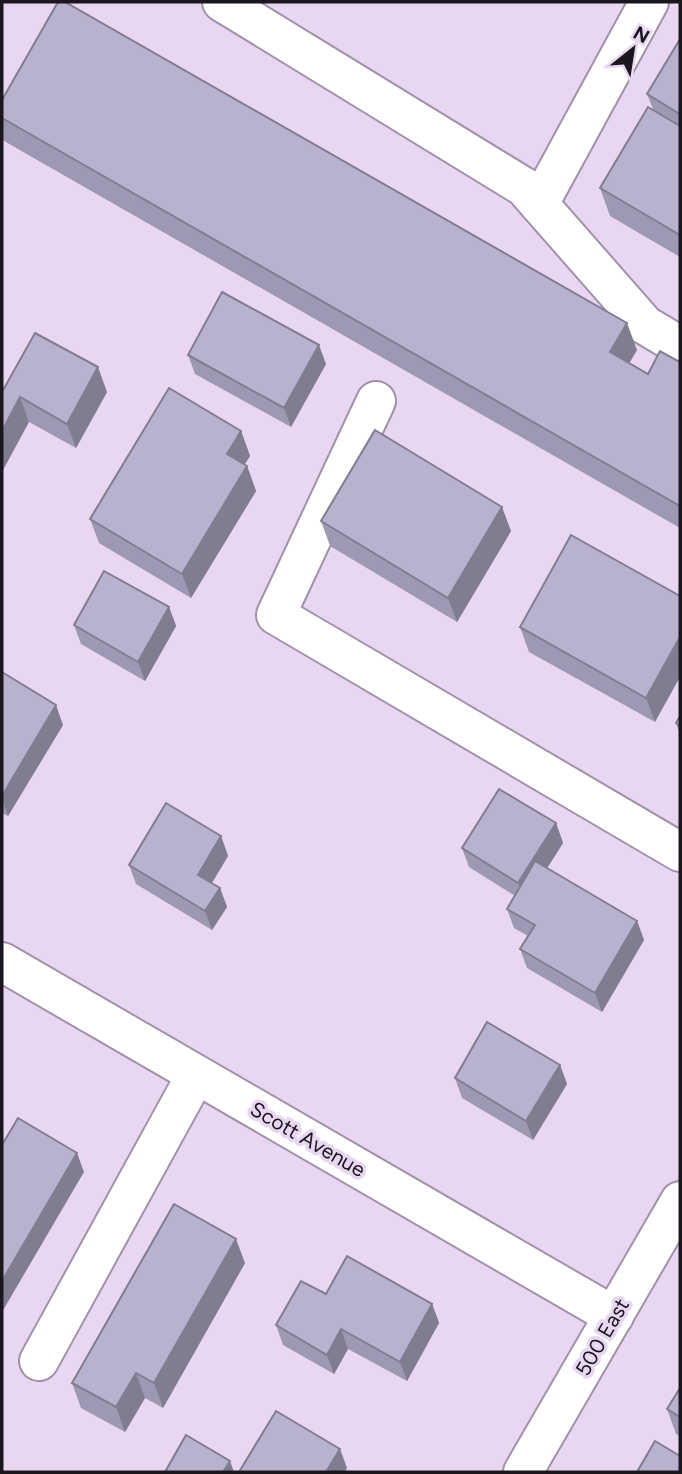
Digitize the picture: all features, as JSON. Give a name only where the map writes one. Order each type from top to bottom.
[{"type":"street","points":[[222,2],[524,187],[645,326],[680,346]]},
{"type":"street","points":[[539,204],[649,2]]},
{"type":"street","points":[[376,401],[276,615],[680,852]]},
{"type":"street","name":"Scott Avenue","points":[[2,962],[614,1316]]},
{"type":"street","points":[[39,1361],[196,1075]]},
{"type":"street","name":"500 East","points":[[523,1472],[680,1201]]},
{"type":"building","points":[[58,2],[65,2],[627,323],[610,352],[648,374],[660,351],[680,362],[680,506],[2,118],[2,100]]},
{"type":"building","points":[[680,39],[680,114],[647,94]]},
{"type":"building","points":[[648,107],[680,126],[680,235],[600,188]]},
{"type":"building","points":[[222,292],[319,345],[284,408],[188,355]]},
{"type":"building","points":[[35,333],[98,367],[67,424],[20,397],[2,431],[2,392]]},
{"type":"building","points":[[169,388],[241,431],[227,454],[247,466],[182,574],[90,519]]},
{"type":"building","points":[[375,430],[502,507],[448,598],[321,521]]},
{"type":"building","points":[[571,535],[680,596],[680,637],[646,698],[520,627]]},
{"type":"building","points":[[104,571],[169,607],[138,662],[74,625]]},
{"type":"building","points":[[2,672],[56,705],[2,796]]},
{"type":"building","points":[[499,789],[556,823],[518,883],[462,848]]},
{"type":"building","points":[[166,803],[221,836],[198,875],[220,888],[205,911],[129,865]]},
{"type":"building","points":[[535,861],[637,921],[595,993],[520,949],[535,925],[507,909]]},
{"type":"building","points":[[487,1022],[560,1065],[526,1121],[455,1078]]},
{"type":"building","points":[[18,1118],[77,1153],[2,1281],[2,1145]]},
{"type":"building","points":[[174,1204],[236,1239],[154,1383],[136,1373],[116,1407],[72,1383]]},
{"type":"building","points":[[347,1256],[432,1304],[400,1362],[341,1329],[327,1355],[276,1325],[301,1281],[326,1294]]},
{"type":"building","points":[[680,1388],[680,1417],[667,1409]]},
{"type":"building","points":[[276,1411],[340,1449],[326,1472],[239,1472]]},
{"type":"building","points":[[186,1435],[230,1461],[223,1472],[165,1472]]},
{"type":"building","points":[[655,1441],[680,1456],[680,1472],[637,1472]]}]
